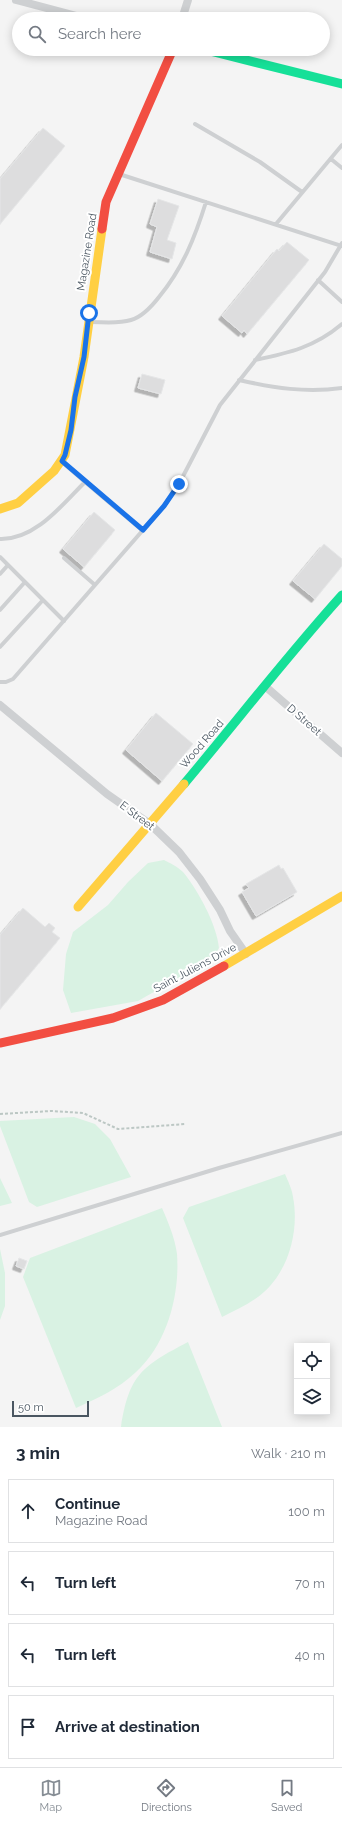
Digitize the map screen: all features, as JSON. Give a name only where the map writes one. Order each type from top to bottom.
[{"type":"street","points":[[16,0],[61,12]]},
{"type":"street","points":[[184,12],[188,0]]},
{"type":"street","name":"Magazine Road","points":[[0,509],[18,503],[54,471],[65,455],[71,430],[75,397],[84,357],[106,202],[170,56]]},
{"type":"street","points":[[230,56],[342,84]]},
{"type":"street","name":"Wood Road","points":[[78,907],[266,687],[297,644],[342,595]]},
{"type":"street","name":"D Street","points":[[266,687],[342,753]]},
{"type":"street","name":"E Street","points":[[0,705],[107,794],[150,824],[179,852],[200,879],[220,910],[230,931],[246,954]]},
{"type":"street","name":"Saint Juliens Drive","points":[[0,1043],[113,1018],[163,1000],[246,954],[342,896]]},
{"type":"lane","points":[[195,124],[260,162],[302,192]]},
{"type":"lane","points":[[276,224],[342,144]]},
{"type":"lane","points":[[331,158],[342,168]]},
{"type":"lane","points":[[0,682],[6,682],[13,679],[164,506],[179,484],[220,405],[318,280],[341,245],[118,174]]},
{"type":"lane","points":[[88,322],[114,322],[131,320],[140,316],[153,304],[171,283],[183,264],[194,238],[206,202]]},
{"type":"lane","points":[[318,280],[342,302]]},
{"type":"lane","points":[[254,360],[284,354],[312,345],[342,324]]},
{"type":"lane","points":[[239,380],[268,387],[302,391],[342,388]]},
{"type":"lane","points":[[62,461],[143,530]]},
{"type":"lane","points":[[0,539],[7,539],[26,533],[56,510],[85,482]]},
{"type":"lane","points":[[0,557],[64,621]]},
{"type":"lane","points":[[64,558],[95,585]]},
{"type":"lane","points":[[0,574],[8,565]]},
{"type":"lane","points":[[0,610],[24,582]]},
{"type":"lane","points":[[0,647],[43,600]]},
{"type":"lane","points":[[0,1235],[219,1168],[342,1133]]},
{"type":"path","points":[[0,1114],[51,1111],[83,1114],[118,1129],[185,1124]]},
{"type":"green space","points":[[164,860],[183,872],[195,888],[215,929],[219,948],[212,959],[138,1001],[71,1013],[63,990],[66,954],[73,932],[108,905],[128,882],[148,863]]},
{"type":"green space","points":[[74,1117],[95,1124],[110,1139],[131,1177],[37,1207],[29,1202],[0,1126],[0,1121]]},
{"type":"green space","points":[[285,1174],[290,1185],[295,1211],[295,1225],[289,1254],[283,1267],[266,1290],[251,1302],[222,1317],[183,1218],[189,1207]]},
{"type":"green space","points":[[0,1178],[12,1203],[0,1206]]},
{"type":"green space","points":[[162,1208],[175,1242],[177,1254],[174,1302],[163,1333],[156,1348],[147,1361],[136,1372],[108,1393],[76,1408],[23,1277],[30,1258]]},
{"type":"green space","points":[[0,1249],[5,1273],[5,1306],[0,1320]]},
{"type":"green space","points":[[188,1342],[222,1427],[121,1427],[128,1395],[140,1374],[159,1358]]},
{"type":"building","points":[[43,128],[65,146],[0,224],[0,179]]},
{"type":"building","points":[[158,199],[179,206],[167,240],[176,243],[172,259],[150,252],[157,227],[150,224]]},
{"type":"building","points":[[287,242],[309,260],[247,334],[244,330],[242,333],[222,316],[277,249],[279,251]]},
{"type":"building","points":[[142,374],[165,380],[161,394],[138,388]]},
{"type":"building","points":[[94,512],[115,530],[84,567],[63,549]]},
{"type":"building","points":[[324,544],[342,559],[342,566],[315,599],[293,581]]},
{"type":"building","points":[[156,713],[193,744],[162,781],[126,750]]},
{"type":"building","points":[[279,865],[281,869],[283,868],[297,892],[256,916],[242,892],[249,888],[246,884]]},
{"type":"building","points":[[23,908],[45,927],[49,923],[55,928],[52,932],[60,938],[0,1009],[0,935]]},
{"type":"building","points":[[19,1258],[27,1261],[24,1269],[16,1266]]},
{"type":"traffic: fast","points":[[230,56],[342,84]]},
{"type":"traffic: fast","points":[[184,784],[342,595]]},
{"type":"traffic: slow","points":[[0,509],[18,503],[54,471],[65,455],[84,357],[102,229]]},
{"type":"traffic: slow","points":[[78,907],[184,784]]},
{"type":"traffic: slow","points":[[224,966],[342,896]]},
{"type":"traffic: jam","points":[[102,229],[106,202],[170,56]]},
{"type":"traffic: jam","points":[[0,1043],[113,1018],[163,1000],[224,966]]},
{"type":"route","points":[[89,313],[84,357],[75,397],[71,430],[65,455],[62,461],[143,530],[164,506],[179,484]]}]
